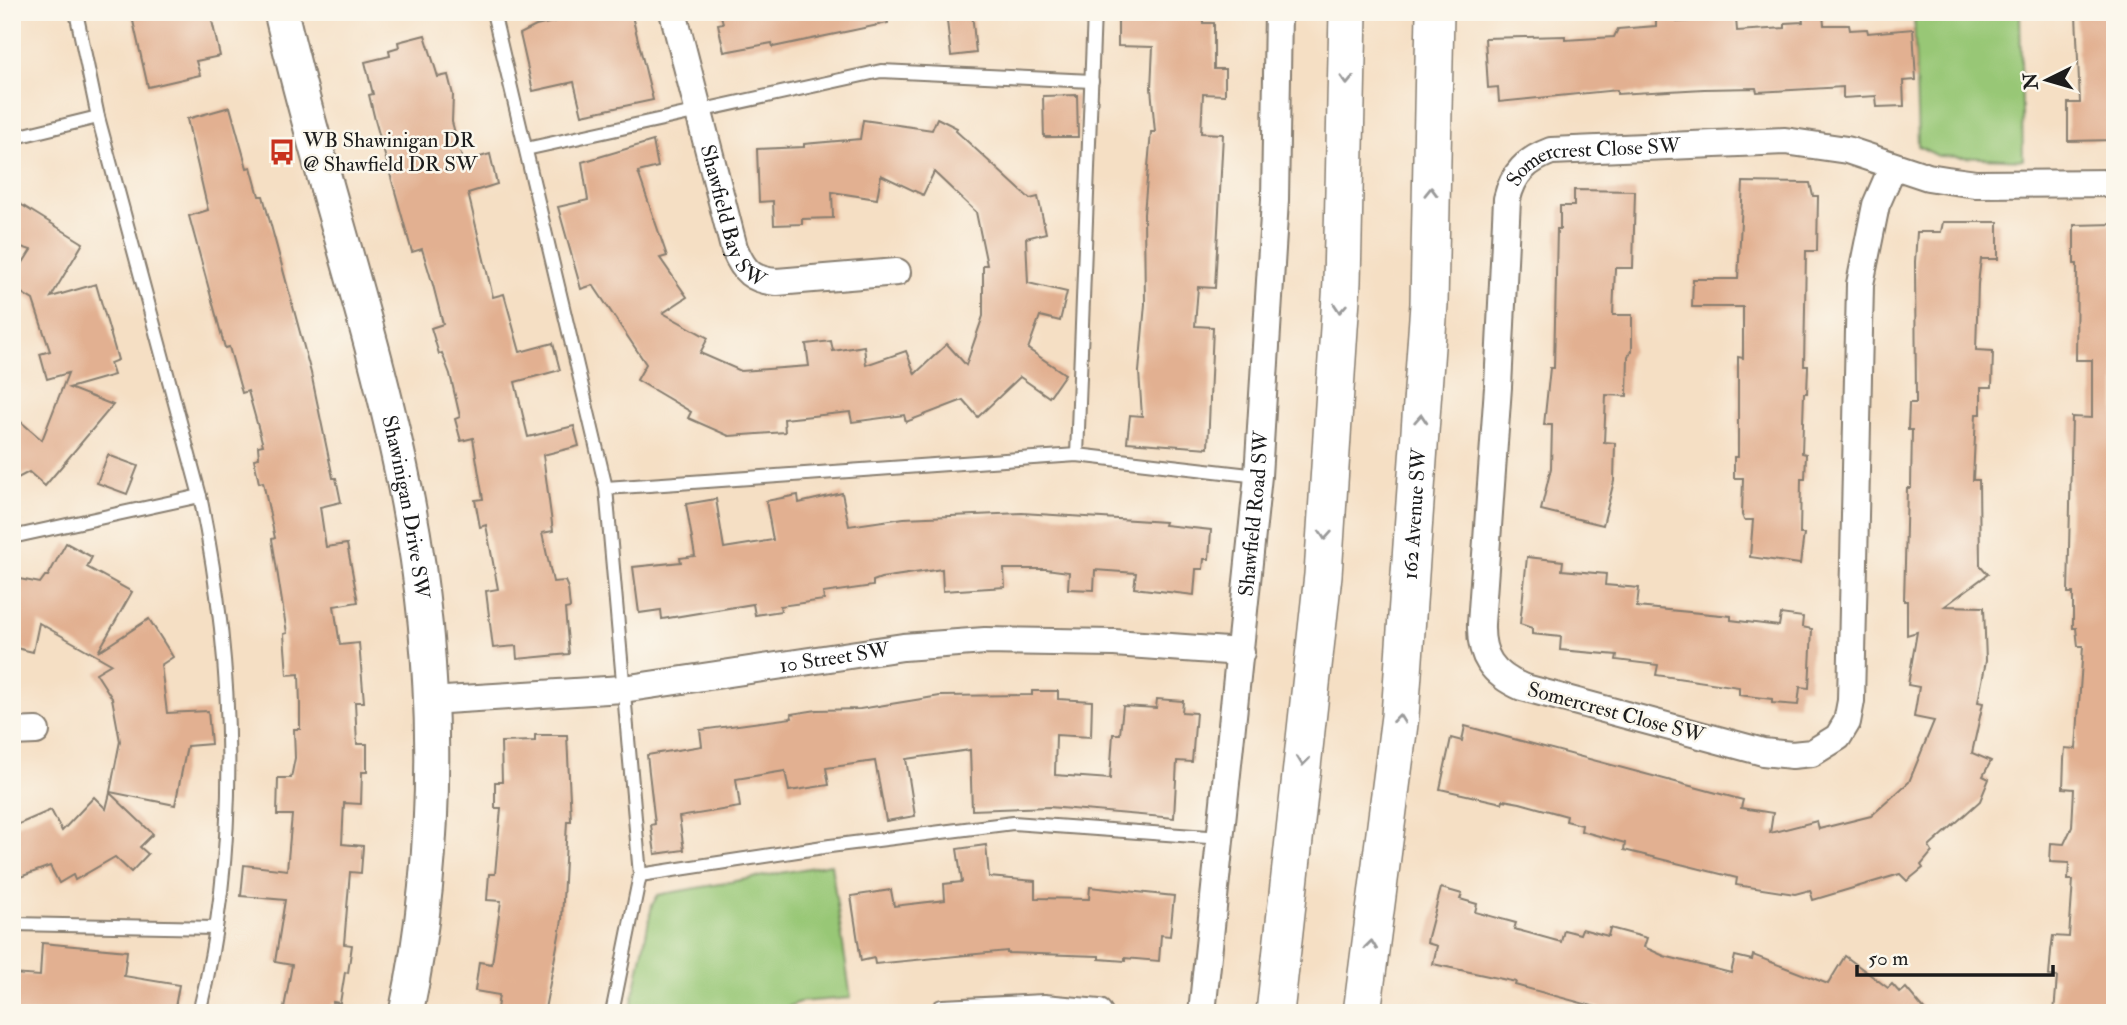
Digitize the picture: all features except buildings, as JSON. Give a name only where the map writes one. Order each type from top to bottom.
[{"type":"main road","points":[[1275,1013],[1323,575],[1342,282],[1348,12]]},
{"type":"main road","name":"162 Avenue SW","points":[[1362,1013],[1400,716],[1429,304],[1435,12]]},
{"type":"street","name":"Shawinigan Drive SW","points":[[282,12],[405,488],[418,565],[429,701],[431,778],[426,866],[406,1013]]},
{"type":"street","name":"Shawfield Bay SW","points":[[673,12],[734,248],[749,275],[777,282],[897,272]]},
{"type":"street","name":"Shawfield Road SW","points":[[1202,1013],[1223,838],[1258,475],[1275,200],[1278,12]]},
{"type":"street","name":"Somercrest Close SW","points":[[1893,166],[1876,205],[1860,284],[1851,701],[1847,722],[1838,737],[1812,753],[1763,752],[1522,687],[1497,674],[1485,657],[1480,639],[1498,387],[1507,199],[1518,172],[1537,156],[1551,151],[1746,140],[1813,143],[1847,150],[1928,177],[1976,184],[2115,183]]},
{"type":"street","name":"10 Street SW","points":[[429,701],[623,689],[903,647],[985,641],[1114,643],[1241,652]]},
{"type":"street","points":[[943,1013],[1044,1008],[1099,1013]]},
{"type":"lane","points":[[76,12],[98,117],[200,496],[213,558],[227,694],[228,805],[216,928],[199,1013]]},
{"type":"lane","points":[[493,12],[606,488],[640,874],[612,1013]]},
{"type":"lane","points":[[1077,455],[1094,12]]},
{"type":"lane","points":[[526,149],[881,71],[1092,81]]},
{"type":"lane","points":[[12,138],[98,117]]},
{"type":"lane","points":[[606,488],[1077,455],[1258,475]]},
{"type":"lane","points":[[12,537],[200,496]]},
{"type":"lane","points":[[640,874],[1013,823],[1223,838]]},
{"type":"lane","points":[[12,924],[216,928]]},
{"type":"green space","points":[[1914,12],[2020,12],[2023,160],[1938,156],[1918,146]]},
{"type":"green space","points":[[831,864],[851,998],[799,1002],[775,1013],[630,1013],[652,905],[658,895]]},
{"type":"place","name":"WB Shawinigan DR @ Shawfield DR SW","points":[[282,152]]}]
